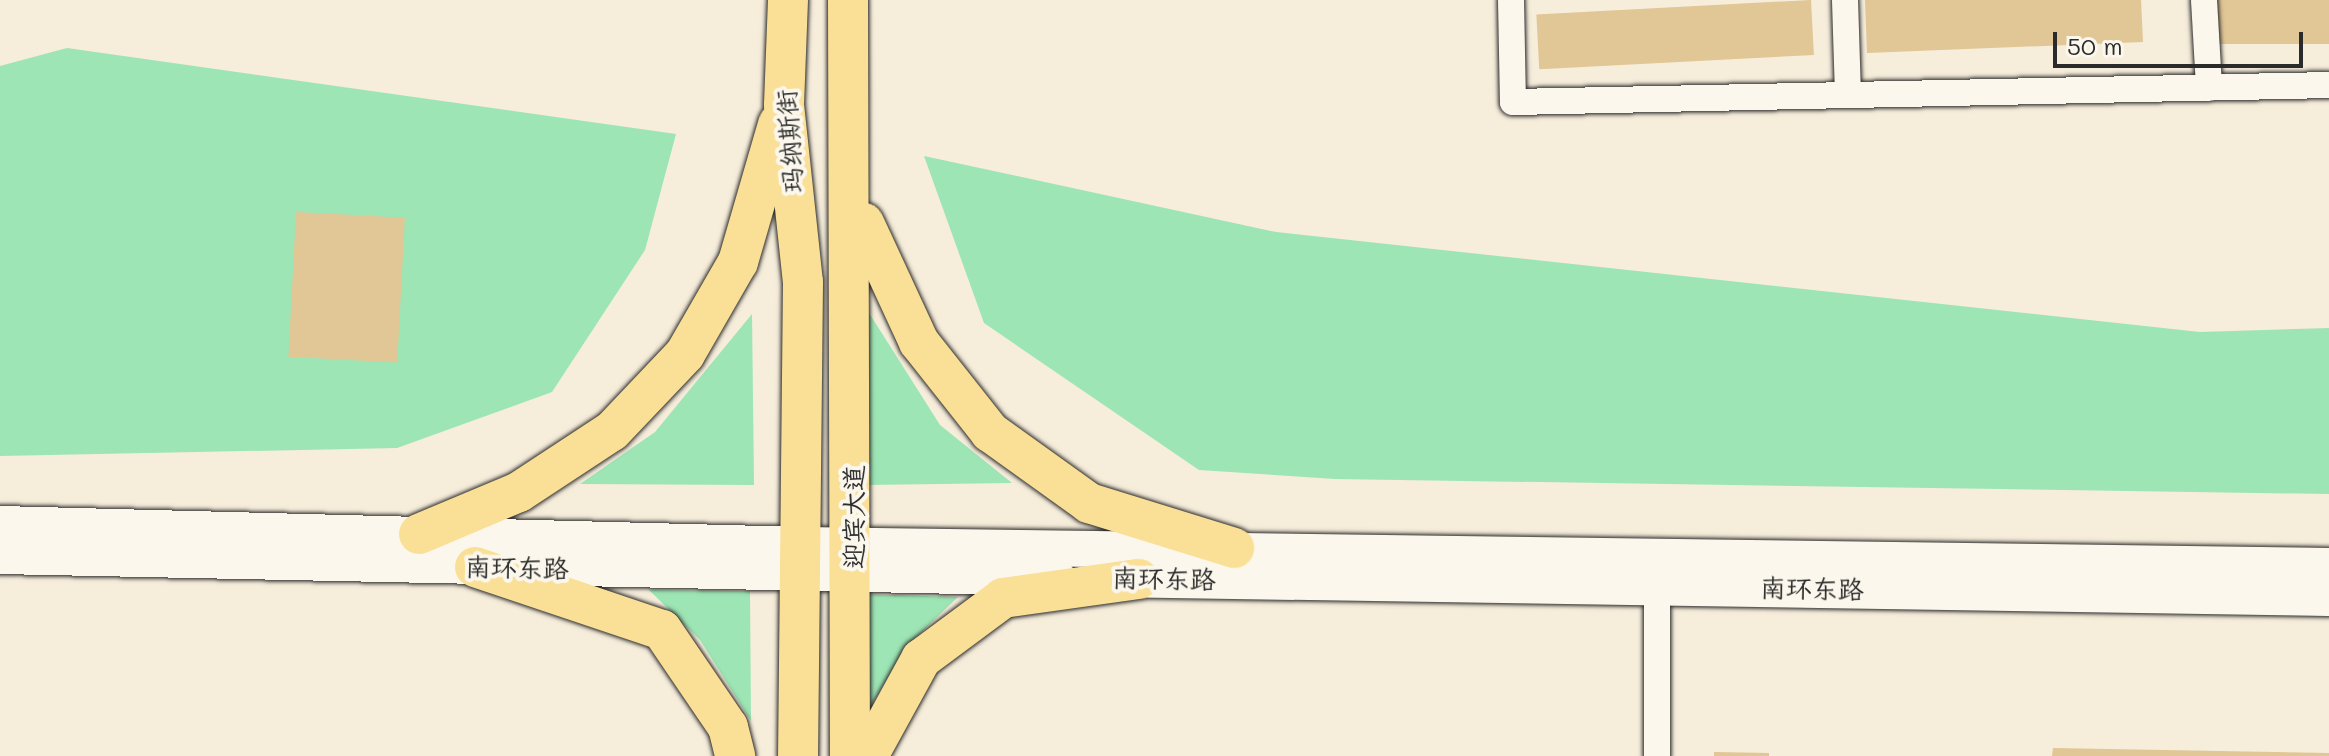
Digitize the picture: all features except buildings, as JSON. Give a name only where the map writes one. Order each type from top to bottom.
[{"type":"main road","name":"玛纳斯街","points":[[788,0],[784,105],[803,282]]},
{"type":"main road","points":[[848,0],[844,103],[868,243],[919,342],[990,432],[1089,503],[1234,548]]},
{"type":"main road","name":"迎宾大道","points":[[844,103],[854,278],[850,756]]},
{"type":"main road","points":[[419,534],[519,492],[612,431],[685,354],[738,262],[784,105]]},
{"type":"main road","name":"迎宾大道","points":[[798,756],[803,282]]},
{"type":"main road","name":"南环东路","points":[[0,524],[419,534],[802,561]]},
{"type":"main road","name":"南环东路","points":[[0,556],[475,567],[854,560],[1234,548],[2329,566]]},
{"type":"main road","name":"南环东路","points":[[854,560],[1139,579],[2329,598]]},
{"type":"main road","points":[[475,567],[662,630],[728,727],[735,756]]},
{"type":"main road","points":[[868,756],[921,659],[1003,598],[1139,579]]},
{"type":"street","points":[[1511,0],[1513,102],[2329,85]]},
{"type":"street","points":[[1845,0],[1848,95]]},
{"type":"street","points":[[2204,0],[2209,88]]},
{"type":"street","points":[[1657,587],[1657,756]]},
{"type":"green space","points":[[67,48],[676,134],[645,250],[552,392],[397,448],[0,456],[0,66]]},
{"type":"green space","points":[[924,156],[1276,232],[2200,332],[2329,328],[2329,494],[1335,479],[1199,470],[984,323]]},
{"type":"green space","points":[[864,305],[940,425],[1012,483],[865,485]]},
{"type":"green space","points":[[752,314],[754,485],[580,484],[655,432]]},
{"type":"green space","points":[[649,590],[750,591],[751,721],[700,640]]},
{"type":"green space","points":[[858,594],[958,597],[908,645],[857,728]]}]
